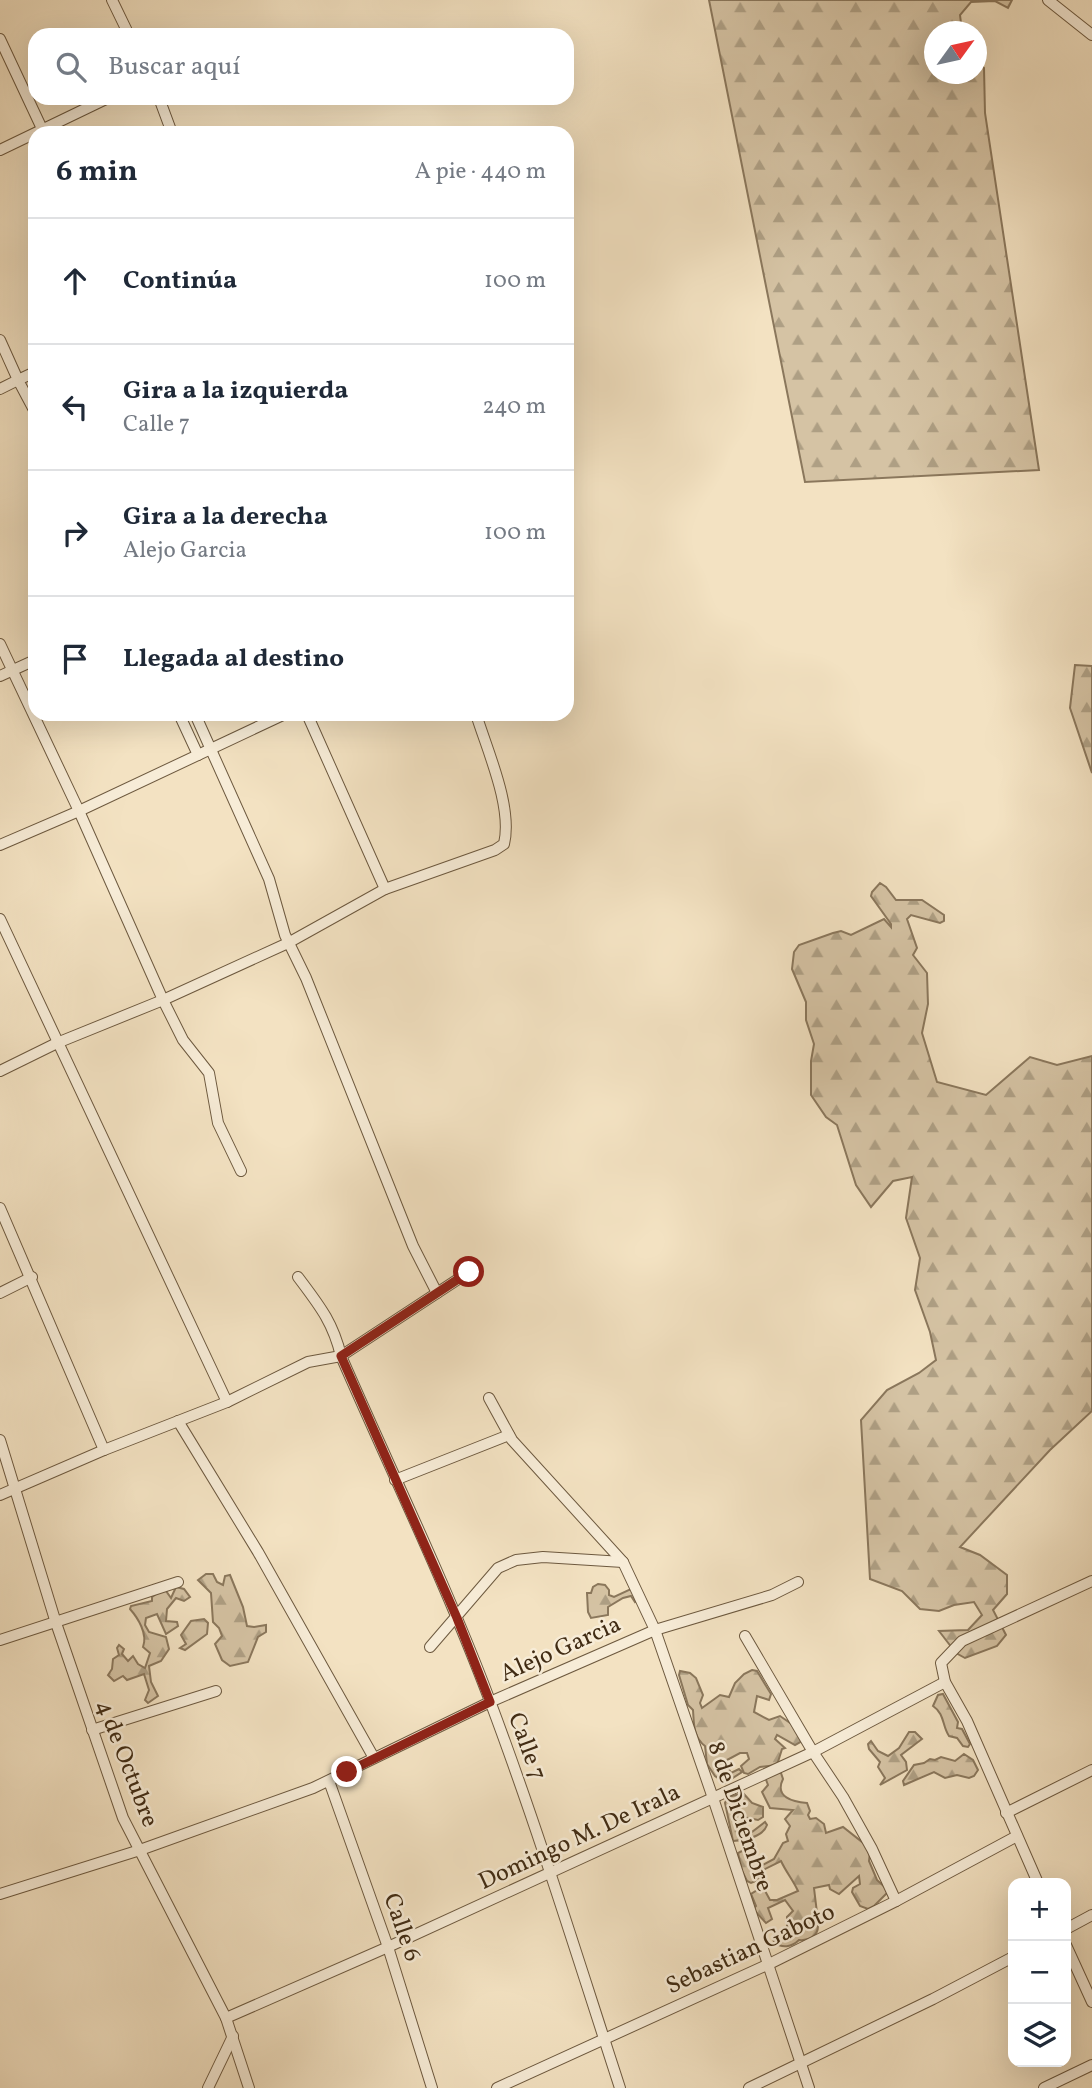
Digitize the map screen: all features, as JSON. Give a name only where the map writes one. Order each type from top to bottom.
[{"type":"street","points":[[113,0],[126,28]]},
{"type":"street","points":[[1048,0],[1092,35]]},
{"type":"street","points":[[0,39],[28,99]]},
{"type":"street","points":[[31,105],[41,126]]},
{"type":"street","points":[[53,126],[94,105]]},
{"type":"street","points":[[162,105],[169,126]]},
{"type":"street","points":[[0,150],[28,138]]},
{"type":"street","points":[[0,340],[28,399]]},
{"type":"street","points":[[0,389],[28,375]]},
{"type":"street","points":[[0,644],[28,704]]},
{"type":"street","points":[[0,676],[28,663]]},
{"type":"street","points":[[36,721],[163,1000],[183,1040],[209,1073],[218,1123],[241,1171]]},
{"type":"street","points":[[183,721],[198,755]]},
{"type":"street","points":[[198,721],[269,879],[288,943],[336,1050],[413,1246],[437,1293]]},
{"type":"street","points":[[0,845],[270,721]]},
{"type":"street","points":[[310,721],[385,889]]},
{"type":"street","points":[[0,1071],[57,1043],[163,1000],[288,943],[385,889],[495,850],[504,844],[507,833],[503,802],[478,721]]},
{"type":"street","points":[[0,919],[227,1402]]},
{"type":"street","points":[[0,1208],[32,1277],[104,1450]]},
{"type":"street","points":[[0,1495],[104,1450],[227,1402],[308,1362],[341,1356],[469,1272]]},
{"type":"street","points":[[0,1293],[32,1277]]},
{"type":"street","name":"Calle 7","points":[[298,1277],[335,1332],[341,1356],[457,1618],[551,1872],[620,2088]]},
{"type":"street","name":"8 de Diciembre","points":[[489,1398],[509,1435],[623,1562],[655,1630],[809,2088]]},
{"type":"street","points":[[178,1421],[258,1552],[373,1758]]},
{"type":"street","points":[[395,1480],[509,1435]]},
{"type":"street","name":"4 de Octubre","points":[[0,1440],[56,1623],[123,1818],[226,2018],[248,2088]]},
{"type":"street","points":[[430,1647],[498,1568],[516,1560],[543,1557],[623,1562]]},
{"type":"street","points":[[1036,1878],[967,1721],[945,1682],[941,1663],[962,1641],[1092,1581]]},
{"type":"street","points":[[0,1640],[178,1582]]},
{"type":"street","name":"Alejo Garcia","points":[[0,1894],[140,1850],[329,1782],[490,1702],[655,1630],[772,1595],[798,1582]]},
{"type":"street","points":[[744,1636],[855,1818],[896,1901]]},
{"type":"street","name":"Domingo M. De Irala","points":[[226,2018],[388,1947],[813,1752],[945,1682]]},
{"type":"street","points":[[92,1730],[216,1691]]},
{"type":"street","points":[[1006,1814],[1092,1770]]},
{"type":"street","name":"Calle 6","points":[[329,1782],[388,1947],[432,2088]]},
{"type":"street","name":"Sebastian Gaboto","points":[[497,2088],[769,1964],[896,1901],[1017,1836]]},
{"type":"street","points":[[1071,1926],[1092,1915]]},
{"type":"street","points":[[1071,1956],[1092,2002]]},
{"type":"street","points":[[749,2088],[1008,1960]]},
{"type":"street","points":[[208,2088],[233,2036]]},
{"type":"street","points":[[1044,2088],[1092,2066]]},
{"type":"green space","points":[[709,0],[1012,0],[1008,8],[995,1],[971,2],[960,15],[961,21],[924,21],[924,84],[984,84],[985,113],[1039,470],[805,482]]},
{"type":"green space","points":[[1075,665],[1092,666],[1092,773],[1070,708]]},
{"type":"green space","points":[[880,883],[896,900],[922,900],[944,915],[944,921],[940,923],[911,915],[907,919],[917,948],[913,955],[927,973],[928,1004],[922,1033],[937,1082],[986,1095],[1030,1057],[1057,1065],[1092,1056],[1092,1411],[1050,1450],[960,1547],[980,1555],[1007,1575],[1007,1594],[993,1610],[1006,1635],[997,1646],[965,1658],[956,1653],[939,1631],[968,1630],[982,1615],[974,1602],[939,1611],[920,1609],[902,1591],[870,1579],[861,1420],[887,1390],[919,1373],[936,1360],[930,1332],[915,1290],[920,1258],[906,1218],[912,1177],[893,1181],[871,1207],[856,1185],[837,1125],[826,1117],[811,1095],[814,1044],[806,1020],[806,1002],[792,969],[794,952],[799,945],[841,931],[851,935],[884,919],[891,927],[871,896]]},
{"type":"green space","points":[[206,1574],[213,1574],[217,1582],[223,1585],[225,1576],[230,1575],[243,1607],[247,1626],[266,1625],[266,1632],[258,1637],[248,1662],[230,1666],[222,1660],[215,1644],[222,1636],[213,1622],[211,1593],[198,1580]]},
{"type":"green space","points":[[598,1584],[605,1585],[609,1595],[614,1597],[633,1588],[638,1600],[635,1602],[631,1596],[623,1598],[608,1607],[608,1615],[591,1618],[587,1593],[591,1593],[593,1587]]},
{"type":"green space","points":[[176,1587],[184,1589],[190,1597],[184,1601],[176,1598],[167,1609],[166,1621],[177,1622],[178,1626],[166,1634],[157,1614],[146,1618],[145,1625],[149,1632],[166,1637],[169,1649],[161,1661],[149,1666],[151,1682],[158,1696],[148,1703],[145,1700],[149,1690],[144,1674],[127,1680],[123,1676],[114,1681],[108,1675],[113,1659],[119,1655],[119,1645],[124,1649],[122,1654],[128,1661],[133,1656],[138,1664],[145,1668],[150,1653],[143,1647],[143,1632],[130,1609],[131,1606],[152,1601],[152,1597],[162,1590],[171,1598]]},
{"type":"green space","points":[[204,1619],[208,1623],[207,1634],[185,1650],[180,1648],[186,1644],[181,1635],[191,1621]]},
{"type":"green space","points":[[752,1670],[757,1671],[771,1694],[769,1700],[757,1696],[754,1712],[769,1720],[780,1716],[793,1725],[802,1741],[795,1745],[777,1735],[775,1739],[785,1748],[782,1749],[777,1765],[760,1767],[748,1774],[744,1773],[741,1766],[749,1759],[747,1753],[740,1753],[727,1760],[726,1764],[731,1773],[739,1769],[742,1772],[725,1783],[715,1776],[707,1764],[705,1746],[696,1734],[693,1710],[688,1705],[679,1675],[680,1671],[690,1673],[696,1678],[703,1695],[700,1703],[702,1708],[720,1695],[729,1697],[735,1683]]},
{"type":"green space","points":[[943,1694],[958,1722],[957,1728],[962,1729],[970,1744],[968,1747],[963,1746],[957,1738],[949,1736],[940,1713],[933,1706],[938,1695]]},
{"type":"green space","points":[[909,1732],[915,1732],[922,1739],[901,1755],[907,1770],[880,1785],[885,1778],[878,1767],[880,1762],[868,1744],[871,1741],[878,1751],[888,1756],[899,1748]]},
{"type":"green space","points":[[964,1754],[973,1760],[978,1770],[974,1776],[969,1778],[957,1775],[945,1778],[934,1772],[904,1785],[903,1781],[914,1765],[941,1757],[955,1761]]},
{"type":"green space","points":[[776,1772],[781,1773],[783,1779],[783,1794],[791,1800],[807,1803],[810,1819],[816,1818],[824,1824],[826,1833],[843,1827],[867,1846],[870,1852],[869,1861],[877,1880],[889,1891],[868,1909],[860,1906],[852,1892],[853,1888],[860,1884],[859,1876],[839,1894],[830,1889],[829,1885],[814,1888],[817,1913],[813,1917],[818,1926],[816,1933],[809,1939],[787,1946],[780,1946],[773,1938],[775,1934],[787,1930],[787,1917],[793,1911],[785,1900],[768,1908],[772,1919],[766,1923],[753,1909],[756,1906],[751,1894],[764,1889],[770,1900],[777,1900],[798,1891],[796,1887],[781,1861],[761,1871],[763,1878],[751,1883],[747,1881],[738,1853],[742,1851],[749,1855],[752,1866],[757,1868],[774,1859],[783,1843],[788,1841],[786,1834],[790,1826],[785,1819],[793,1810],[770,1808],[762,1792],[768,1785],[765,1777]]},
{"type":"green space","points":[[743,1793],[752,1803],[763,1807],[763,1817],[758,1820],[743,1817],[744,1833],[748,1835],[765,1822],[767,1825],[758,1835],[733,1841],[725,1803],[728,1797]]},
{"type":"route","points":[[347,1772],[490,1702],[457,1618],[341,1356],[469,1272]]}]
